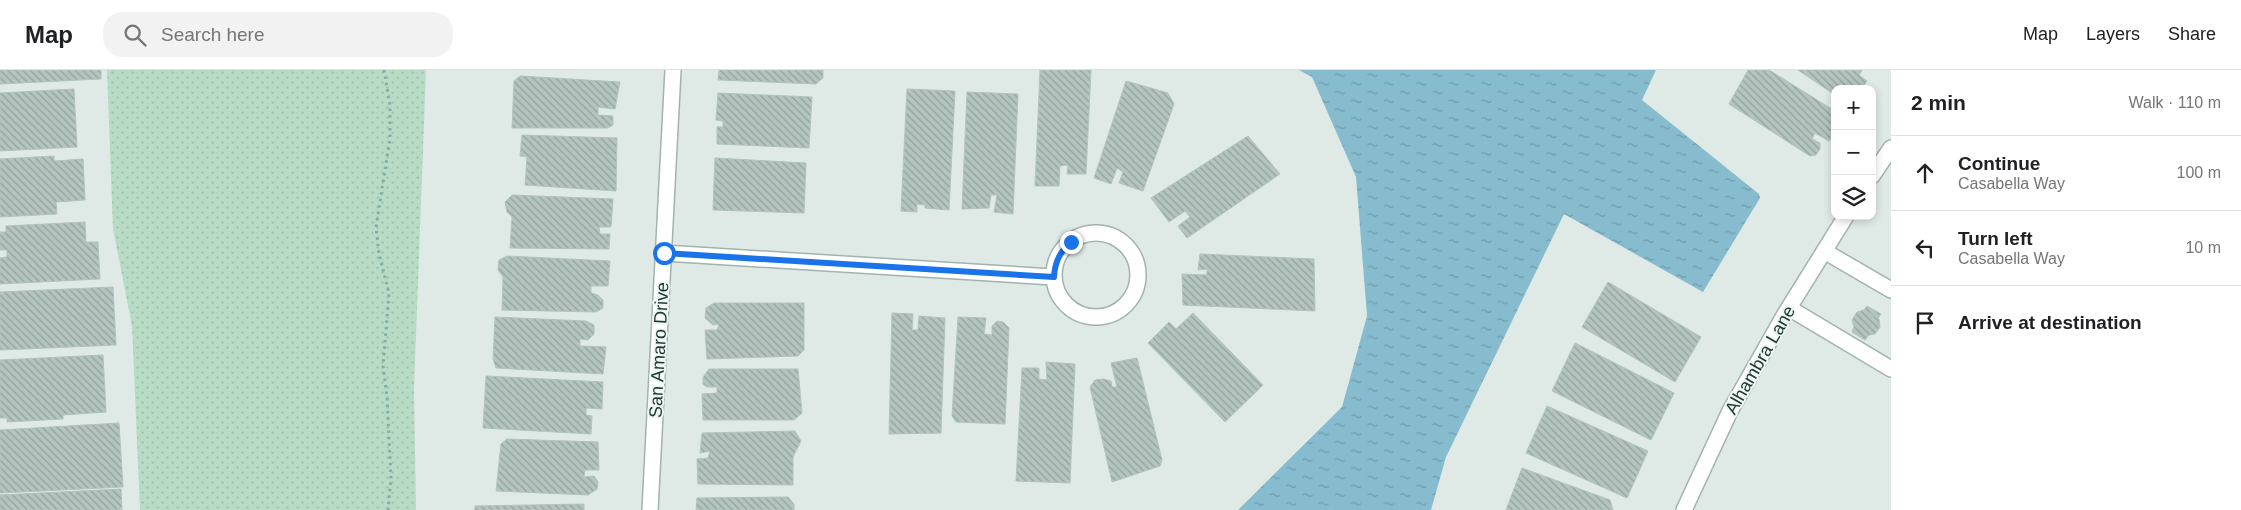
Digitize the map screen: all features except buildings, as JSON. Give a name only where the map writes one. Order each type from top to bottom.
[{"type":"street","name":"San Amaro Drive","points":[[650,510],[673,70]]},
{"type":"street","points":[[1873,175],[1891,148]]},
{"type":"street","name":"Alhambra Lane","points":[[1684,510],[1730,411],[1789,308],[1843,220]]},
{"type":"street","points":[[1101,234],[1115,238],[1127,247],[1135,259],[1138,271],[1137,286],[1130,299],[1120,310],[1107,316],[1094,318],[1080,314],[1068,306],[1058,295],[1054,277],[1055,265],[1061,252],[1071,242],[1084,235],[1101,234]]},
{"type":"street","points":[[1824,251],[1891,290]]},
{"type":"street","points":[[664,253],[1054,277]]},
{"type":"street","points":[[1789,308],[1891,369]]},
{"type":"path","points":[[384,70],[390,105],[390,138],[376,227],[379,254],[389,293],[383,366],[387,397],[391,478],[388,510]]},
{"type":"green space","points":[[107,70],[426,70],[414,388],[416,510],[140,510],[132,326],[113,229]]},
{"type":"water","points":[[1299,70],[1656,70],[1642,100],[1759,194],[1760,198],[1703,292],[1564,214],[1446,457],[1431,510],[1238,510],[1342,407],[1367,316],[1356,177],[1312,77]]},
{"type":"route","points":[[664,253],[1054,277],[1055,265],[1061,252],[1071,242]]}]
